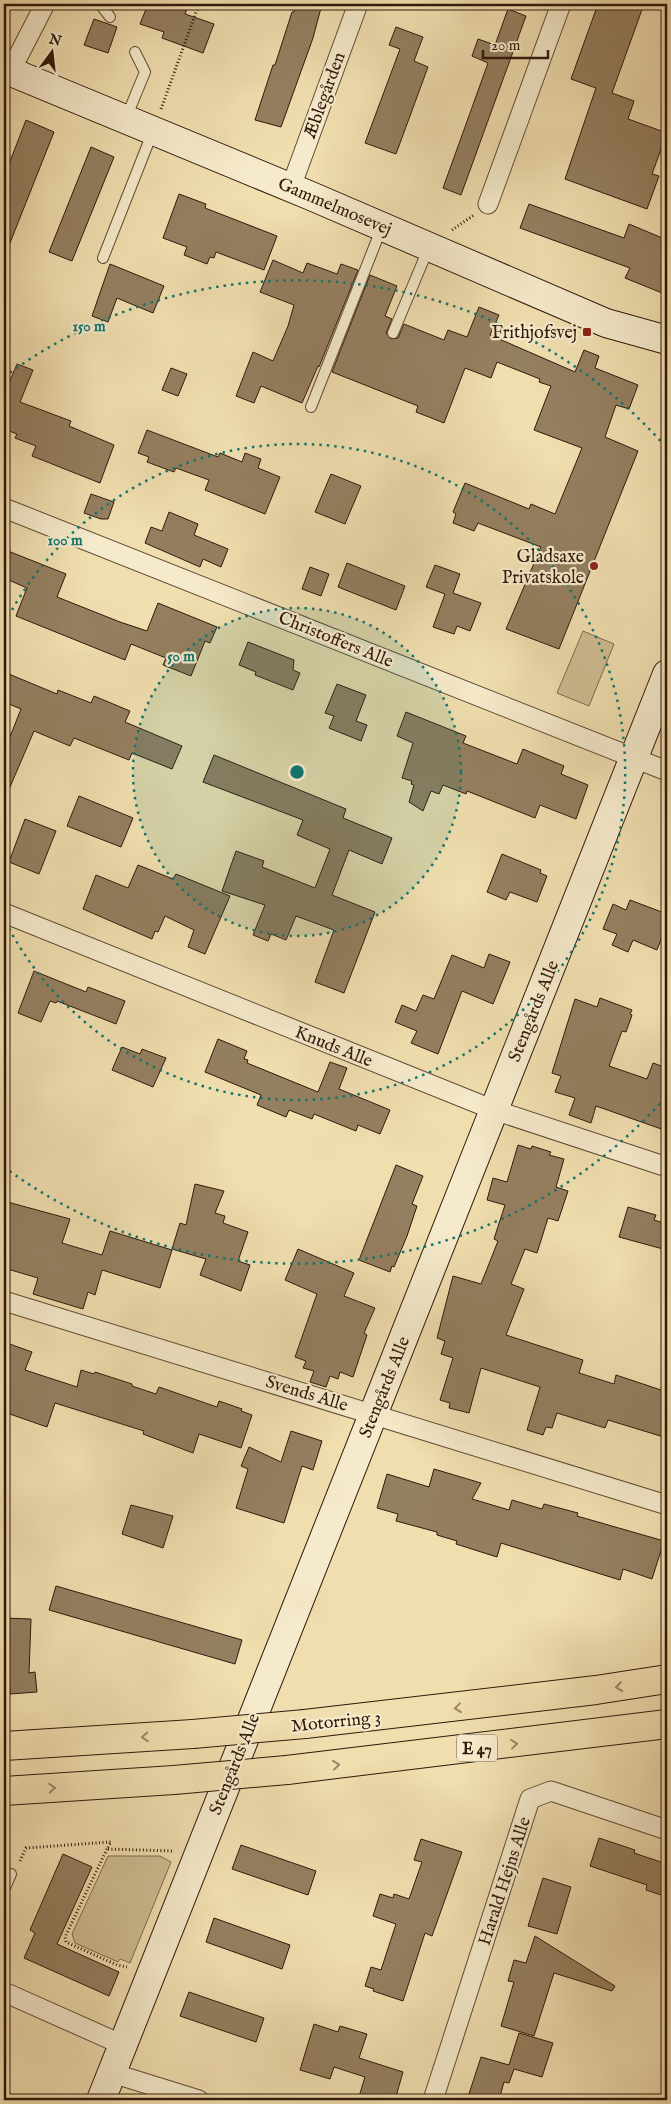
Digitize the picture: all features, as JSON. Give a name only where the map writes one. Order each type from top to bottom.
[{"type":"highway","name":"Motorring 3","points":[[4,1746],[194,1734],[305,1724],[547,1696],[667,1679]]},
{"type":"highway","name":"E 47","points":[[4,1792],[287,1770],[667,1724]]},
{"type":"street","name":"Æblegården","points":[[290,187],[358,4]]},
{"type":"street","points":[[488,204],[561,4]]},
{"type":"street","points":[[7,70],[41,6]]},
{"type":"street","name":"Gammelmosevej","points":[[7,70],[290,187],[606,323],[667,340]]},
{"type":"street","name":"Christoffers Alle","points":[[4,508],[667,771]]},
{"type":"street","name":"Stengårds Alle","points":[[101,2100],[667,674]]},
{"type":"street","name":"Knuds Alle","points":[[4,913],[494,1110],[667,1167]]},
{"type":"street","name":"Svends Alle","points":[[4,1301],[667,1505]]},
{"type":"street","name":"Harald Hejns Alle","points":[[433,2100],[530,1799],[551,1791],[667,1830]]},
{"type":"street","points":[[4,1992],[123,2045]]},
{"type":"street","points":[[112,2073],[198,2100]]},
{"type":"lane","points":[[100,4],[110,18]]},
{"type":"lane","points":[[126,119],[145,72],[135,52]]},
{"type":"lane","points":[[103,258],[153,131]]},
{"type":"lane","points":[[311,407],[382,226]]},
{"type":"lane","points":[[393,333],[429,247]]},
{"type":"lane","points":[[4,1890],[11,1874]]},
{"type":"path","points":[[153,131],[199,4]]},
{"type":"path","points":[[429,247],[488,204]]},
{"type":"path","points":[[11,1874],[22,1859],[26,1848],[111,1842],[65,1937],[66,1942],[117,1966],[126,1967]]},
{"type":"path","points":[[107,1849],[176,1852],[196,1859]]},
{"type":"shaded area","points":[[583,631],[614,644],[589,706],[557,693]]},
{"type":"shaded area","points":[[108,1856],[160,1856],[171,1862],[130,1963],[120,1959],[118,1962],[75,1943],[72,1934]]},
{"type":"building","points":[[148,4],[189,4],[185,14],[214,24],[203,53],[162,38],[164,32],[140,24]]},
{"type":"building","points":[[297,4],[322,4],[313,38],[281,127],[255,120],[292,12],[294,12]]},
{"type":"building","points":[[598,4],[644,4],[612,93],[634,101],[628,119],[667,133],[652,174],[659,176],[647,209],[565,179],[596,88],[571,79]]},
{"type":"building","points":[[508,9],[526,16],[461,195],[443,188],[488,63],[472,56],[478,39],[495,45]]},
{"type":"building","points":[[94,19],[117,27],[108,53],[84,45]]},
{"type":"building","points":[[396,27],[423,37],[414,61],[428,67],[396,154],[365,143],[400,49],[389,45]]},
{"type":"building","points":[[26,120],[54,132],[4,258],[4,177]]},
{"type":"building","points":[[91,147],[114,157],[72,261],[49,252]]},
{"type":"building","points":[[179,194],[206,204],[205,208],[277,236],[264,270],[216,252],[214,258],[210,257],[207,264],[184,255],[187,247],[163,238]]},
{"type":"building","points":[[529,204],[624,238],[629,224],[667,240],[667,295],[625,278],[630,268],[520,228]]},
{"type":"building","points":[[273,260],[303,273],[307,263],[337,274],[341,264],[358,270],[319,367],[302,403],[261,386],[254,403],[236,396],[253,352],[273,361],[288,326],[294,305],[260,292]]},
{"type":"building","points":[[110,264],[164,286],[153,313],[117,298],[108,322],[92,316]]},
{"type":"building","points":[[370,275],[397,286],[385,316],[392,319],[386,333],[391,339],[398,338],[404,324],[444,340],[448,330],[467,337],[479,307],[499,315],[490,335],[575,372],[584,350],[599,356],[595,368],[638,385],[629,409],[616,405],[605,437],[638,451],[559,649],[506,629],[541,547],[478,523],[474,531],[453,523],[456,514],[453,512],[465,483],[529,509],[531,504],[555,514],[582,448],[534,430],[551,386],[539,382],[540,379],[497,362],[491,378],[465,368],[444,423],[416,412],[418,406],[332,372]]},
{"type":"building","points":[[17,364],[33,370],[20,402],[71,421],[69,426],[114,445],[100,483],[32,456],[36,446],[15,438],[17,434],[9,431],[7,435],[4,433],[4,395]]},
{"type":"building","points":[[171,368],[187,374],[178,396],[162,390]]},
{"type":"building","points":[[147,430],[218,457],[220,453],[242,462],[245,453],[261,459],[258,468],[280,477],[265,514],[205,490],[209,480],[176,468],[174,472],[147,462],[149,457],[138,453]]},
{"type":"building","points":[[331,474],[361,486],[345,524],[315,512]]},
{"type":"building","points":[[91,494],[114,502],[108,519],[101,519],[84,513]]},
{"type":"building","points":[[169,512],[198,524],[194,535],[228,549],[221,567],[203,559],[200,567],[145,543],[151,527],[162,531]]},
{"type":"building","points":[[8,551],[66,574],[57,597],[120,622],[147,631],[158,603],[217,627],[210,643],[205,641],[191,676],[163,665],[166,658],[131,644],[125,660],[16,616],[27,588],[4,578],[4,560]]},
{"type":"building","points":[[347,563],[405,586],[396,610],[338,587]]},
{"type":"building","points":[[435,565],[460,574],[453,593],[481,603],[470,631],[457,626],[454,634],[433,627],[445,594],[426,587]]},
{"type":"building","points":[[310,567],[329,574],[321,596],[302,589]]},
{"type":"building","points":[[248,642],[294,660],[293,670],[300,673],[293,690],[255,675],[256,672],[239,665]]},
{"type":"building","points":[[4,672],[57,694],[58,690],[91,703],[94,696],[130,711],[125,722],[182,746],[172,769],[132,753],[129,760],[74,738],[70,746],[34,731],[4,801],[4,752],[21,709],[4,702]]},
{"type":"building","points":[[337,684],[366,695],[356,721],[367,725],[361,741],[329,728],[334,716],[325,713]]},
{"type":"building","points":[[406,712],[466,736],[463,743],[517,764],[523,749],[564,766],[561,774],[588,785],[576,819],[540,805],[535,818],[467,791],[466,794],[443,785],[439,794],[431,791],[423,811],[409,802],[414,785],[411,784],[412,781],[402,778],[413,743],[397,736]]},
{"type":"building","points":[[214,755],[346,809],[343,818],[392,838],[382,864],[349,850],[332,895],[375,912],[344,993],[315,982],[334,930],[296,916],[286,940],[271,934],[268,941],[253,935],[265,905],[222,891],[236,851],[264,861],[262,867],[315,888],[330,849],[297,835],[303,820],[203,782]]},
{"type":"building","points":[[79,796],[133,818],[121,847],[67,826]]},
{"type":"building","points":[[25,819],[56,831],[39,874],[9,862]]},
{"type":"building","points":[[502,854],[541,870],[540,873],[547,876],[537,902],[510,892],[506,900],[487,892]]},
{"type":"building","points":[[138,865],[173,879],[176,874],[230,896],[205,954],[188,947],[194,930],[165,916],[158,932],[155,931],[152,939],[83,909],[96,875],[128,888]]},
{"type":"building","points":[[630,900],[667,914],[667,924],[657,950],[633,940],[628,952],[612,945],[617,934],[603,929],[613,904],[626,910]]},
{"type":"building","points":[[489,954],[510,962],[493,1004],[462,991],[438,1054],[411,1043],[417,1031],[395,1022],[402,1005],[416,1011],[423,995],[434,999],[452,955],[484,968]]},
{"type":"building","points":[[34,971],[86,992],[88,987],[125,1001],[116,1024],[57,1001],[56,1003],[50,1001],[41,1022],[18,1013]]},
{"type":"building","points":[[600,998],[632,1010],[626,1032],[622,1031],[609,1066],[647,1079],[653,1063],[667,1068],[667,1131],[596,1106],[591,1123],[569,1115],[575,1098],[555,1092],[561,1076],[552,1073],[575,999],[597,1007]]},
{"type":"building","points":[[218,1039],[247,1051],[244,1059],[248,1060],[247,1063],[318,1092],[330,1062],[347,1068],[339,1089],[390,1110],[380,1134],[358,1125],[356,1131],[314,1114],[312,1119],[289,1110],[286,1117],[257,1105],[261,1095],[205,1072]]},
{"type":"building","points":[[122,1047],[140,1054],[142,1049],[166,1058],[153,1087],[112,1070]]},
{"type":"building","points":[[518,1145],[531,1149],[532,1146],[551,1152],[549,1155],[564,1159],[556,1187],[568,1191],[558,1221],[548,1218],[537,1253],[525,1249],[511,1284],[524,1289],[506,1335],[583,1360],[579,1373],[614,1384],[616,1375],[667,1392],[667,1438],[608,1420],[605,1428],[557,1413],[552,1428],[546,1427],[543,1435],[527,1430],[540,1387],[481,1368],[469,1413],[449,1408],[450,1403],[440,1400],[453,1358],[441,1354],[445,1341],[437,1338],[453,1276],[481,1284],[498,1241],[494,1239],[505,1205],[487,1200],[493,1178],[507,1182]]},
{"type":"building","points":[[396,1165],[423,1176],[412,1204],[417,1206],[407,1236],[390,1272],[359,1260]]},
{"type":"building","points":[[195,1184],[224,1191],[215,1213],[225,1216],[223,1223],[248,1232],[238,1261],[250,1265],[241,1291],[200,1275],[206,1259],[172,1249],[180,1223],[186,1225]]},
{"type":"building","points":[[4,1201],[70,1219],[62,1243],[102,1255],[110,1231],[172,1250],[160,1288],[102,1270],[95,1295],[88,1292],[83,1309],[33,1294],[38,1278],[4,1268]]},
{"type":"building","points":[[628,1207],[656,1215],[654,1220],[667,1224],[667,1236],[663,1249],[619,1237]]},
{"type":"building","points":[[298,1249],[354,1273],[344,1296],[375,1308],[364,1333],[367,1335],[353,1377],[340,1372],[338,1379],[330,1376],[326,1387],[310,1382],[314,1371],[303,1368],[306,1361],[295,1357],[317,1294],[285,1280]]},
{"type":"building","points":[[4,1342],[32,1352],[25,1370],[77,1387],[81,1370],[94,1374],[95,1372],[156,1394],[159,1387],[217,1407],[219,1401],[242,1409],[241,1411],[252,1415],[241,1448],[199,1434],[193,1453],[143,1434],[144,1431],[55,1403],[47,1427],[4,1412]]},
{"type":"building","points":[[291,1431],[322,1441],[313,1470],[302,1466],[284,1523],[236,1508],[248,1469],[241,1466],[249,1447],[281,1462]]},
{"type":"building","points":[[434,1469],[481,1483],[472,1499],[509,1510],[512,1500],[542,1509],[544,1504],[578,1513],[577,1516],[664,1541],[652,1579],[623,1569],[620,1580],[501,1543],[497,1557],[456,1544],[457,1541],[437,1535],[437,1532],[396,1521],[398,1514],[377,1508],[387,1474],[429,1487]]},
{"type":"building","points":[[131,1505],[173,1516],[163,1548],[122,1534]]},
{"type":"building","points":[[56,1586],[242,1640],[235,1664],[49,1610]]},
{"type":"building","points":[[4,1618],[31,1619],[29,1673],[35,1672],[37,1692],[10,1694],[8,1659],[4,1659]]},
{"type":"building","points":[[599,1838],[635,1850],[634,1853],[667,1864],[667,1885],[664,1896],[646,1890],[647,1885],[590,1866]]},
{"type":"building","points":[[421,1839],[462,1852],[432,1936],[425,1933],[403,2001],[373,1991],[374,1989],[365,1986],[371,1967],[381,1970],[396,1924],[373,1916],[380,1894],[393,1898],[394,1894],[409,1899],[422,1862],[414,1860]]},
{"type":"building","points":[[241,1845],[316,1871],[308,1895],[232,1869]]},
{"type":"building","points":[[63,1854],[92,1867],[57,1944],[119,1972],[109,1996],[24,1958],[35,1933],[30,1930]]},
{"type":"building","points":[[543,1878],[571,1887],[557,1934],[528,1926]]},
{"type":"building","points":[[214,1918],[290,1945],[282,1969],[206,1942]]},
{"type":"building","points":[[535,1936],[615,1986],[612,1991],[554,1973],[534,2036],[501,2026],[514,1982],[508,1981],[514,1960],[526,1963]]},
{"type":"building","points":[[189,1992],[264,2018],[256,2042],[180,2016]]},
{"type":"building","points":[[314,2024],[338,2032],[340,2026],[367,2034],[359,2058],[403,2072],[395,2100],[358,2100],[365,2077],[334,2067],[330,2079],[300,2070]]},
{"type":"building","points":[[519,2033],[553,2043],[542,2077],[514,2069],[509,2083],[504,2082],[499,2100],[467,2100],[481,2057],[509,2065]]},
{"type":"place","name":"Frithjofsvej","points":[[587,332]]},
{"type":"place","name":"Gladsaxe Privatskole","points":[[594,566]]}]
